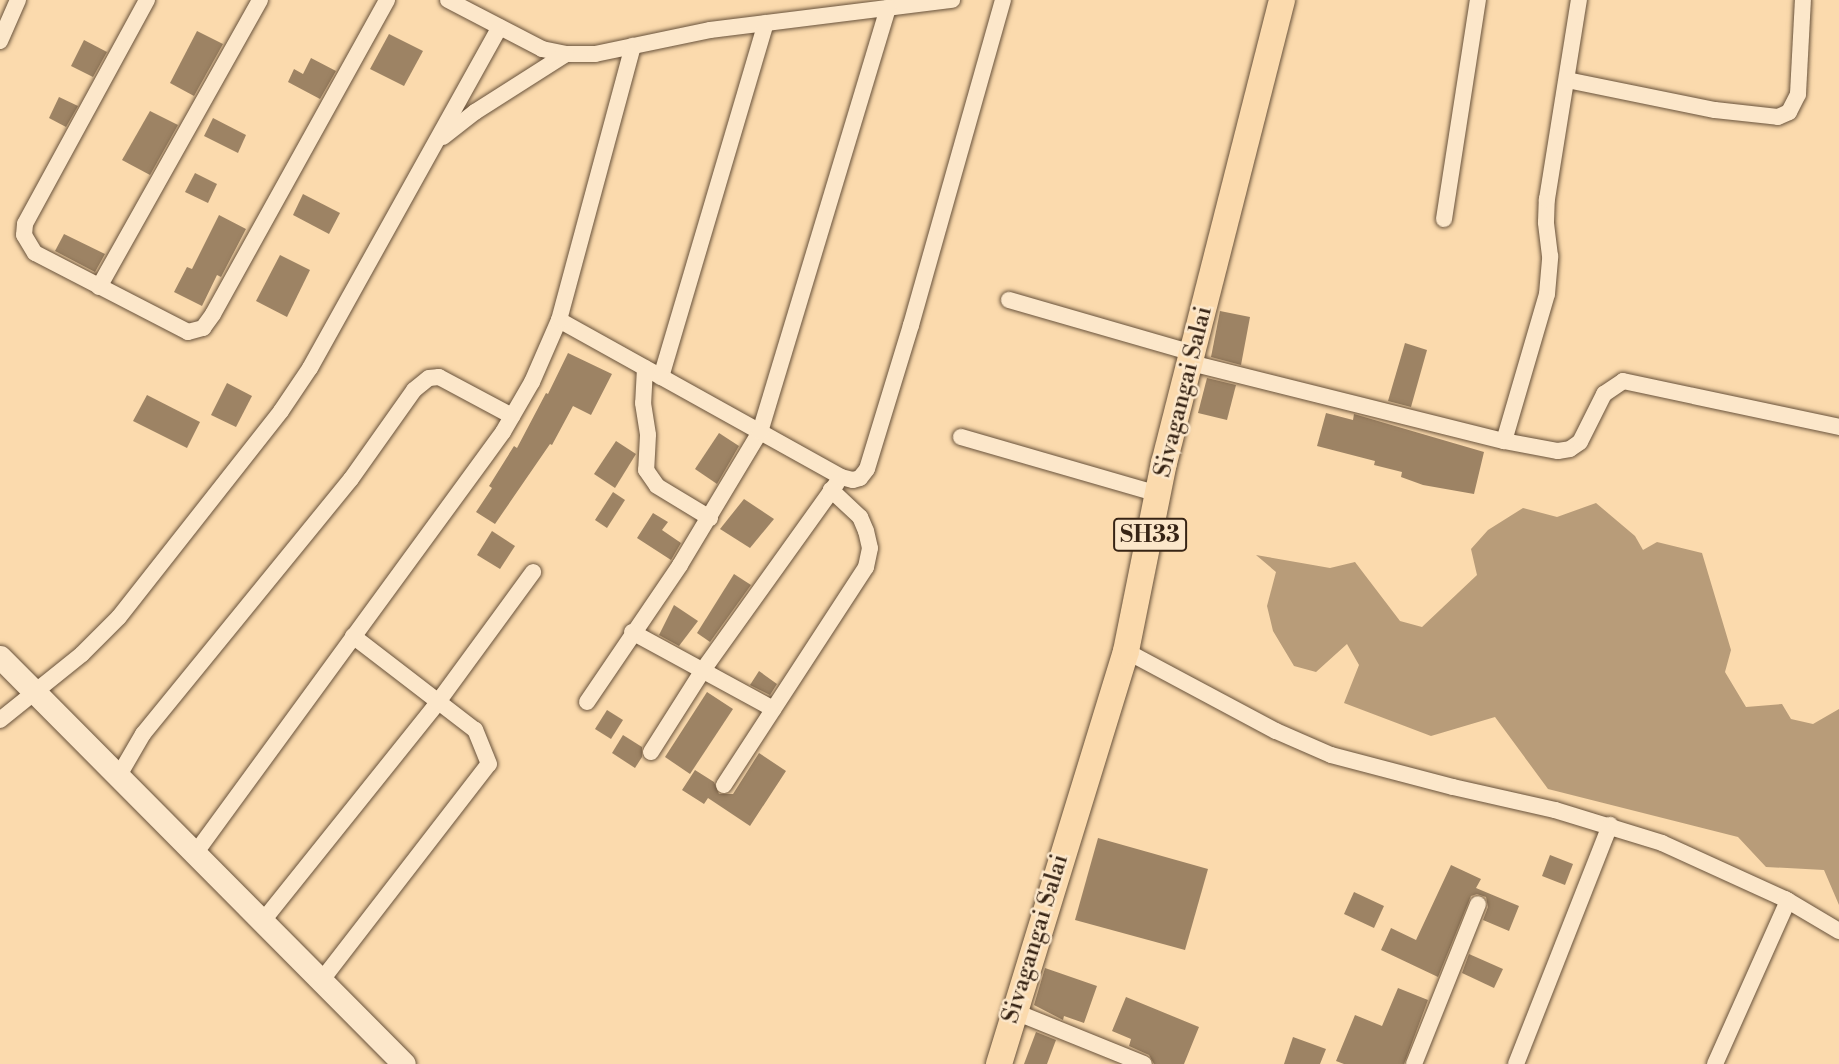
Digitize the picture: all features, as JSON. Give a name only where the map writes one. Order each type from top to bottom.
[{"type":"main road","name":"Sivagangai Salai","points":[[999,1064],[1013,1011],[1126,651],[1158,494],[1282,0]]},
{"type":"street","points":[[0,41],[18,0]]},
{"type":"street","points":[[147,0],[24,224],[24,235],[35,253],[188,332],[203,328],[387,0]]},
{"type":"street","points":[[99,287],[260,0]]},
{"type":"street","points":[[448,0],[542,49],[566,54],[595,54],[710,30],[952,0]]},
{"type":"street","points":[[651,752],[704,670],[836,484],[860,478],[867,469],[1003,0]]},
{"type":"street","points":[[1444,219],[1478,0]]},
{"type":"street","points":[[1504,441],[1547,294],[1550,256],[1547,199],[1579,0]]},
{"type":"street","points":[[1567,80],[1715,110],[1778,117],[1788,112],[1798,94],[1803,0]]},
{"type":"street","points":[[587,702],[710,518],[760,432],[888,8]]},
{"type":"street","points":[[662,377],[766,23]]},
{"type":"street","points":[[0,720],[82,654],[119,617],[281,411],[310,368],[500,27]]},
{"type":"street","points":[[194,855],[512,416],[532,382],[559,320],[634,46]]},
{"type":"street","points":[[436,143],[475,112],[566,54]]},
{"type":"street","points":[[1009,300],[1192,358],[1504,441],[1558,451],[1570,449],[1580,442],[1604,394],[1623,381],[1839,427]]},
{"type":"street","points":[[559,320],[760,432],[836,484],[860,517],[866,531],[870,548],[866,567],[724,785]]},
{"type":"street","points":[[645,368],[643,403],[648,435],[646,470],[657,486],[710,518]]},
{"type":"street","points":[[118,777],[143,734],[351,480],[414,390],[429,378],[439,377],[512,416]]},
{"type":"street","points":[[961,437],[1158,494]]},
{"type":"street","points":[[262,922],[439,702],[533,572]]},
{"type":"street","points":[[632,632],[773,709]]},
{"type":"street","points":[[321,981],[489,764],[475,730],[353,636]]},
{"type":"street","points":[[1126,651],[1276,731],[1331,755],[1610,825],[1662,843],[1788,901],[1839,930]]},
{"type":"street","points":[[0,657],[404,1064]]},
{"type":"street","points":[[1516,1064],[1610,825]]},
{"type":"street","points":[[1715,1064],[1788,901]]},
{"type":"street","points":[[1414,1064],[1478,904]]},
{"type":"street","points":[[1013,1011],[1144,1064]]},
{"type":"shaded area","points":[[1596,503],[1635,536],[1643,550],[1657,542],[1702,553],[1731,650],[1725,672],[1746,707],[1782,704],[1791,719],[1813,724],[1839,709],[1839,905],[1824,870],[1766,867],[1738,837],[1548,789],[1495,717],[1431,736],[1344,703],[1359,665],[1347,644],[1316,672],[1294,666],[1273,631],[1267,606],[1276,572],[1256,555],[1330,568],[1355,562],[1400,621],[1422,627],[1477,575],[1471,549],[1488,530],[1523,508],[1557,517]]},
{"type":"building","points":[[197,31],[223,44],[194,96],[170,83]]},
{"type":"building","points":[[389,34],[423,51],[404,86],[370,69]]},
{"type":"building","points":[[84,40],[107,52],[93,77],[71,66]]},
{"type":"building","points":[[311,58],[336,71],[320,99],[288,82],[294,69],[303,74]]},
{"type":"building","points":[[59,97],[78,106],[66,127],[49,118]]},
{"type":"building","points":[[150,111],[178,125],[150,175],[122,160]]},
{"type":"building","points":[[213,118],[246,135],[238,153],[204,136]]},
{"type":"building","points":[[195,173],[217,184],[208,203],[185,192]]},
{"type":"building","points":[[303,194],[340,213],[329,234],[293,215]]},
{"type":"building","points":[[219,215],[246,229],[221,277],[217,275],[202,306],[174,292],[187,267],[192,269]]},
{"type":"building","points":[[64,234],[105,254],[95,272],[55,251]]},
{"type":"building","points":[[280,255],[310,270],[287,317],[256,301]]},
{"type":"building","points":[[1220,311],[1250,317],[1241,365],[1211,357]]},
{"type":"building","points":[[1405,343],[1427,350],[1411,407],[1388,401]]},
{"type":"building","points":[[568,353],[612,374],[591,415],[573,406],[552,445],[550,444],[495,524],[476,512],[514,446],[517,448]]},
{"type":"building","points":[[1207,378],[1236,385],[1227,420],[1198,413]]},
{"type":"building","points":[[227,383],[252,396],[236,427],[211,415]]},
{"type":"building","points":[[147,395],[200,422],[187,448],[133,421]]},
{"type":"building","points":[[1326,413],[1353,420],[1354,414],[1484,452],[1474,494],[1423,485],[1401,477],[1402,472],[1374,465],[1375,461],[1317,446]]},
{"type":"building","points":[[719,433],[739,446],[717,484],[695,469]]},
{"type":"building","points":[[616,441],[636,454],[615,488],[594,474]]},
{"type":"building","points":[[613,492],[625,500],[607,528],[595,520]]},
{"type":"building","points":[[744,499],[774,519],[750,548],[720,529]]},
{"type":"building","points":[[653,513],[668,522],[662,530],[681,543],[671,560],[637,538]]},
{"type":"building","points":[[492,531],[515,546],[500,569],[477,555]]},
{"type":"building","points":[[734,574],[751,585],[710,642],[697,633]]},
{"type":"building","points":[[674,605],[698,621],[679,646],[659,635]]},
{"type":"building","points":[[759,671],[777,684],[770,695],[750,685]]},
{"type":"building","points":[[707,692],[733,709],[690,774],[665,757]]},
{"type":"building","points":[[607,710],[623,720],[611,739],[595,729]]},
{"type":"building","points":[[623,735],[642,747],[642,757],[635,768],[612,753]]},
{"type":"building","points":[[759,753],[786,771],[750,826],[708,798],[704,804],[682,790],[695,770],[714,782],[719,794],[733,794]]},
{"type":"building","points":[[1098,838],[1208,869],[1185,950],[1075,920]]},
{"type":"building","points":[[1550,855],[1573,864],[1565,885],[1542,876]]},
{"type":"building","points":[[1451,865],[1481,879],[1476,888],[1519,906],[1509,931],[1483,920],[1488,907],[1486,897],[1477,894],[1471,896],[1438,977],[1381,950],[1391,928],[1416,940]]},
{"type":"building","points":[[1354,892],[1384,906],[1374,928],[1344,914]]},
{"type":"building","points":[[1469,954],[1503,969],[1494,988],[1462,973]]},
{"type":"building","points":[[1045,968],[1097,986],[1084,1023],[1064,1016],[1063,1020],[1034,1005]]},
{"type":"building","points":[[1398,988],[1428,1000],[1404,1064],[1344,1064],[1336,1061],[1355,1015],[1382,1026]]},
{"type":"building","points":[[1126,997],[1199,1027],[1184,1064],[1154,1064],[1149,1055],[1129,1046],[1131,1039],[1112,1031]]},
{"type":"building","points":[[1036,1032],[1056,1040],[1047,1064],[1024,1064]]},
{"type":"building","points":[[1293,1037],[1326,1049],[1320,1064],[1284,1064]]}]
